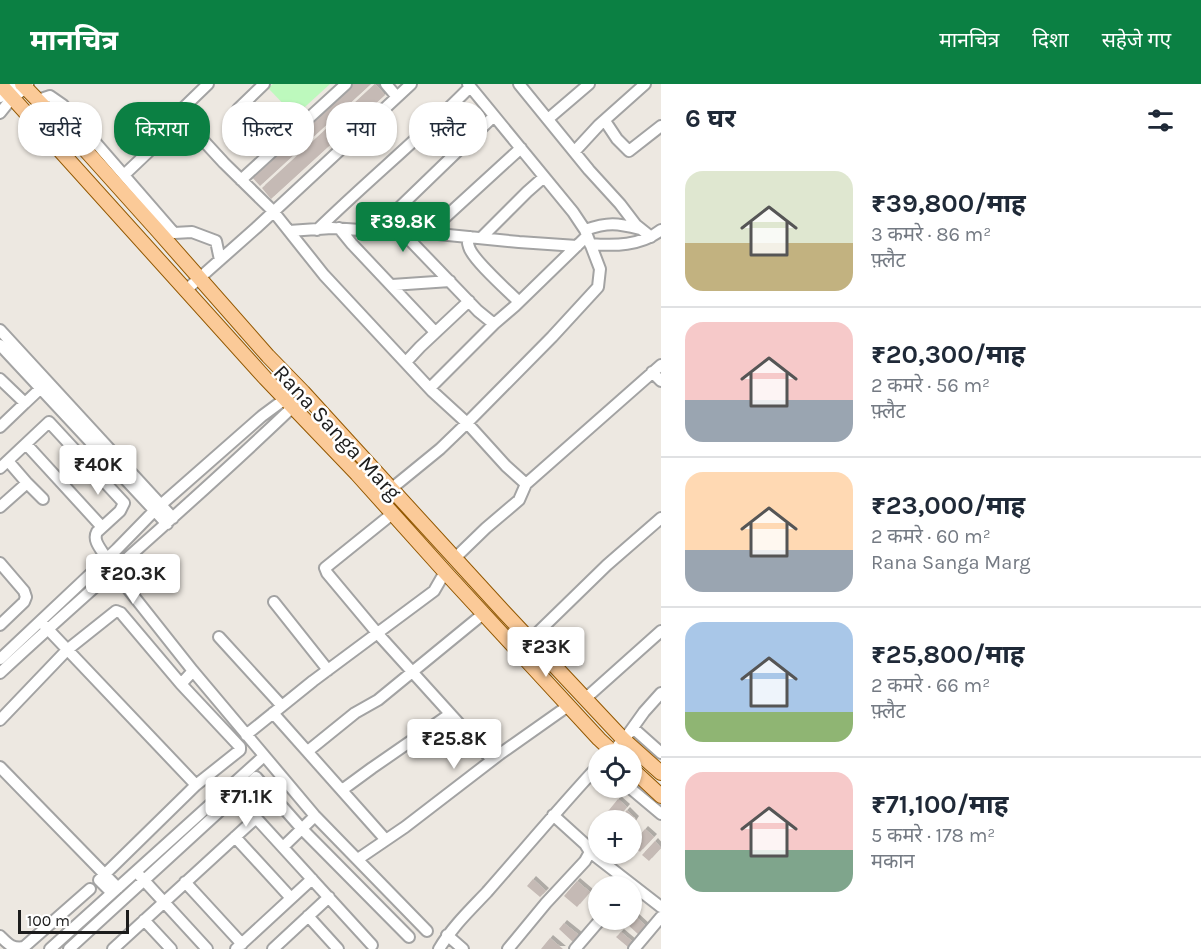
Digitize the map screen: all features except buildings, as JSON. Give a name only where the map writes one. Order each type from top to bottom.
[{"type":"main road","name":"Rana Sanga Marg","points":[[14,89],[38,100],[79,143],[268,356],[624,740],[661,773]]},
{"type":"main road","name":"Rana Sanga Marg","points":[[14,89],[186,290],[603,744]]},
{"type":"main road","points":[[642,778],[661,796]]},
{"type":"street","points":[[189,102],[208,84]]},
{"type":"street","points":[[245,102],[264,84]]},
{"type":"street","points":[[314,113],[346,84]]},
{"type":"street","points":[[386,84],[397,97]]},
{"type":"street","points":[[186,290],[411,84]]},
{"type":"street","points":[[519,84],[641,229],[651,237]]},
{"type":"street","points":[[570,84],[578,93]]},
{"type":"street","points":[[548,119],[589,84]]},
{"type":"street","points":[[575,152],[604,121],[645,84]]},
{"type":"street","points":[[317,230],[411,144],[469,86],[573,212],[587,237],[600,269],[598,287],[552,337],[467,423],[391,489]]},
{"type":"street","points":[[0,113],[14,89]]},
{"type":"street","points":[[38,100],[50,96],[63,105],[174,233],[192,232],[216,242],[220,260]]},
{"type":"street","points":[[375,231],[495,116]]},
{"type":"street","points":[[604,121],[629,151],[661,126]]},
{"type":"street","points":[[210,147],[273,212],[324,275],[430,388],[526,484]]},
{"type":"street","points":[[428,233],[521,148]]},
{"type":"street","points":[[124,174],[143,156]]},
{"type":"street","points":[[241,180],[267,156]]},
{"type":"street","points":[[519,302],[482,265],[469,249],[468,242],[544,177]]},
{"type":"street","points":[[430,388],[598,225],[616,223],[641,229]]},
{"type":"street","points":[[339,228],[435,332]]},
{"type":"street","points":[[289,231],[339,228],[577,246]]},
{"type":"street","points":[[587,237],[610,245],[638,242],[661,230]]},
{"type":"street","points":[[403,233],[478,311],[494,324]]},
{"type":"street","points":[[392,285],[450,281]]},
{"type":"street","points":[[406,362],[469,301]]},
{"type":"street","points":[[0,330],[44,385],[170,521]]},
{"type":"street","points":[[0,345],[44,385]]},
{"type":"street","points":[[455,558],[519,500],[526,484],[657,369],[661,381]]},
{"type":"street","points":[[1,383],[25,403]]},
{"type":"street","points":[[0,427],[44,385]]},
{"type":"street","points":[[0,659],[113,570],[170,521],[301,390]]},
{"type":"street","points":[[0,673],[158,508],[262,416],[289,403]]},
{"type":"street","points":[[43,499],[4,465],[49,422],[124,503],[120,511],[95,536],[107,559]]},
{"type":"street","points":[[26,444],[102,527]]},
{"type":"street","points":[[0,507],[27,483]]},
{"type":"street","points":[[392,513],[325,568],[327,573],[378,634],[492,760]]},
{"type":"street","points":[[531,639],[607,565],[658,526]]},
{"type":"street","points":[[0,563],[24,591],[26,597],[24,602],[0,625]]},
{"type":"street","points":[[113,570],[189,667],[315,816],[427,931]]},
{"type":"street","points":[[246,735],[434,591],[445,572]]},
{"type":"street","points":[[274,602],[328,670]]},
{"type":"street","points":[[0,720],[67,650],[118,611],[181,684],[240,747],[240,750],[196,785],[105,874]]},
{"type":"street","points":[[308,751],[348,718],[378,700],[483,614]]},
{"type":"street","points":[[44,625],[196,785]]},
{"type":"street","points":[[586,699],[661,631]]},
{"type":"street","points":[[219,637],[308,751],[386,840]]},
{"type":"street","points":[[173,675],[189,667]]},
{"type":"street","points":[[181,684],[189,667]]},
{"type":"street","points":[[620,744],[661,693]]},
{"type":"street","points":[[358,859],[568,706]]},
{"type":"street","points":[[342,790],[450,714]]},
{"type":"street","points":[[633,728],[661,753]]},
{"type":"street","points":[[69,949],[139,876],[264,756]]},
{"type":"street","points":[[0,767],[105,874],[115,890]]},
{"type":"street","points":[[50,949],[115,890],[139,876],[256,777],[302,829],[409,937]]},
{"type":"street","points":[[439,949],[447,935],[588,777]]},
{"type":"street","points":[[236,796],[372,945]]},
{"type":"street","points":[[642,798],[661,814]]},
{"type":"street","points":[[553,815],[588,849]]},
{"type":"street","points":[[283,847],[315,816]]},
{"type":"street","points":[[113,949],[256,818]]},
{"type":"street","points":[[235,837],[291,898]]},
{"type":"street","points":[[508,949],[588,856]]},
{"type":"street","points":[[604,864],[618,876]]},
{"type":"street","points":[[139,876],[207,949]]},
{"type":"street","points":[[185,882],[239,946],[312,879]]},
{"type":"street","points":[[0,936],[9,945],[24,947],[90,889]]},
{"type":"street","points":[[642,894],[661,907]]},
{"type":"street","points":[[273,949],[329,897]]},
{"type":"street","points":[[308,916],[338,949]]},
{"type":"street","points":[[634,949],[661,917]]},
{"type":"street","points":[[144,920],[171,949]]},
{"type":"street","points":[[575,949],[591,930]]},
{"type":"street","points":[[447,935],[463,949]]},
{"type":"green space","points":[[273,84],[330,84],[310,102],[282,102],[268,88]]}]
